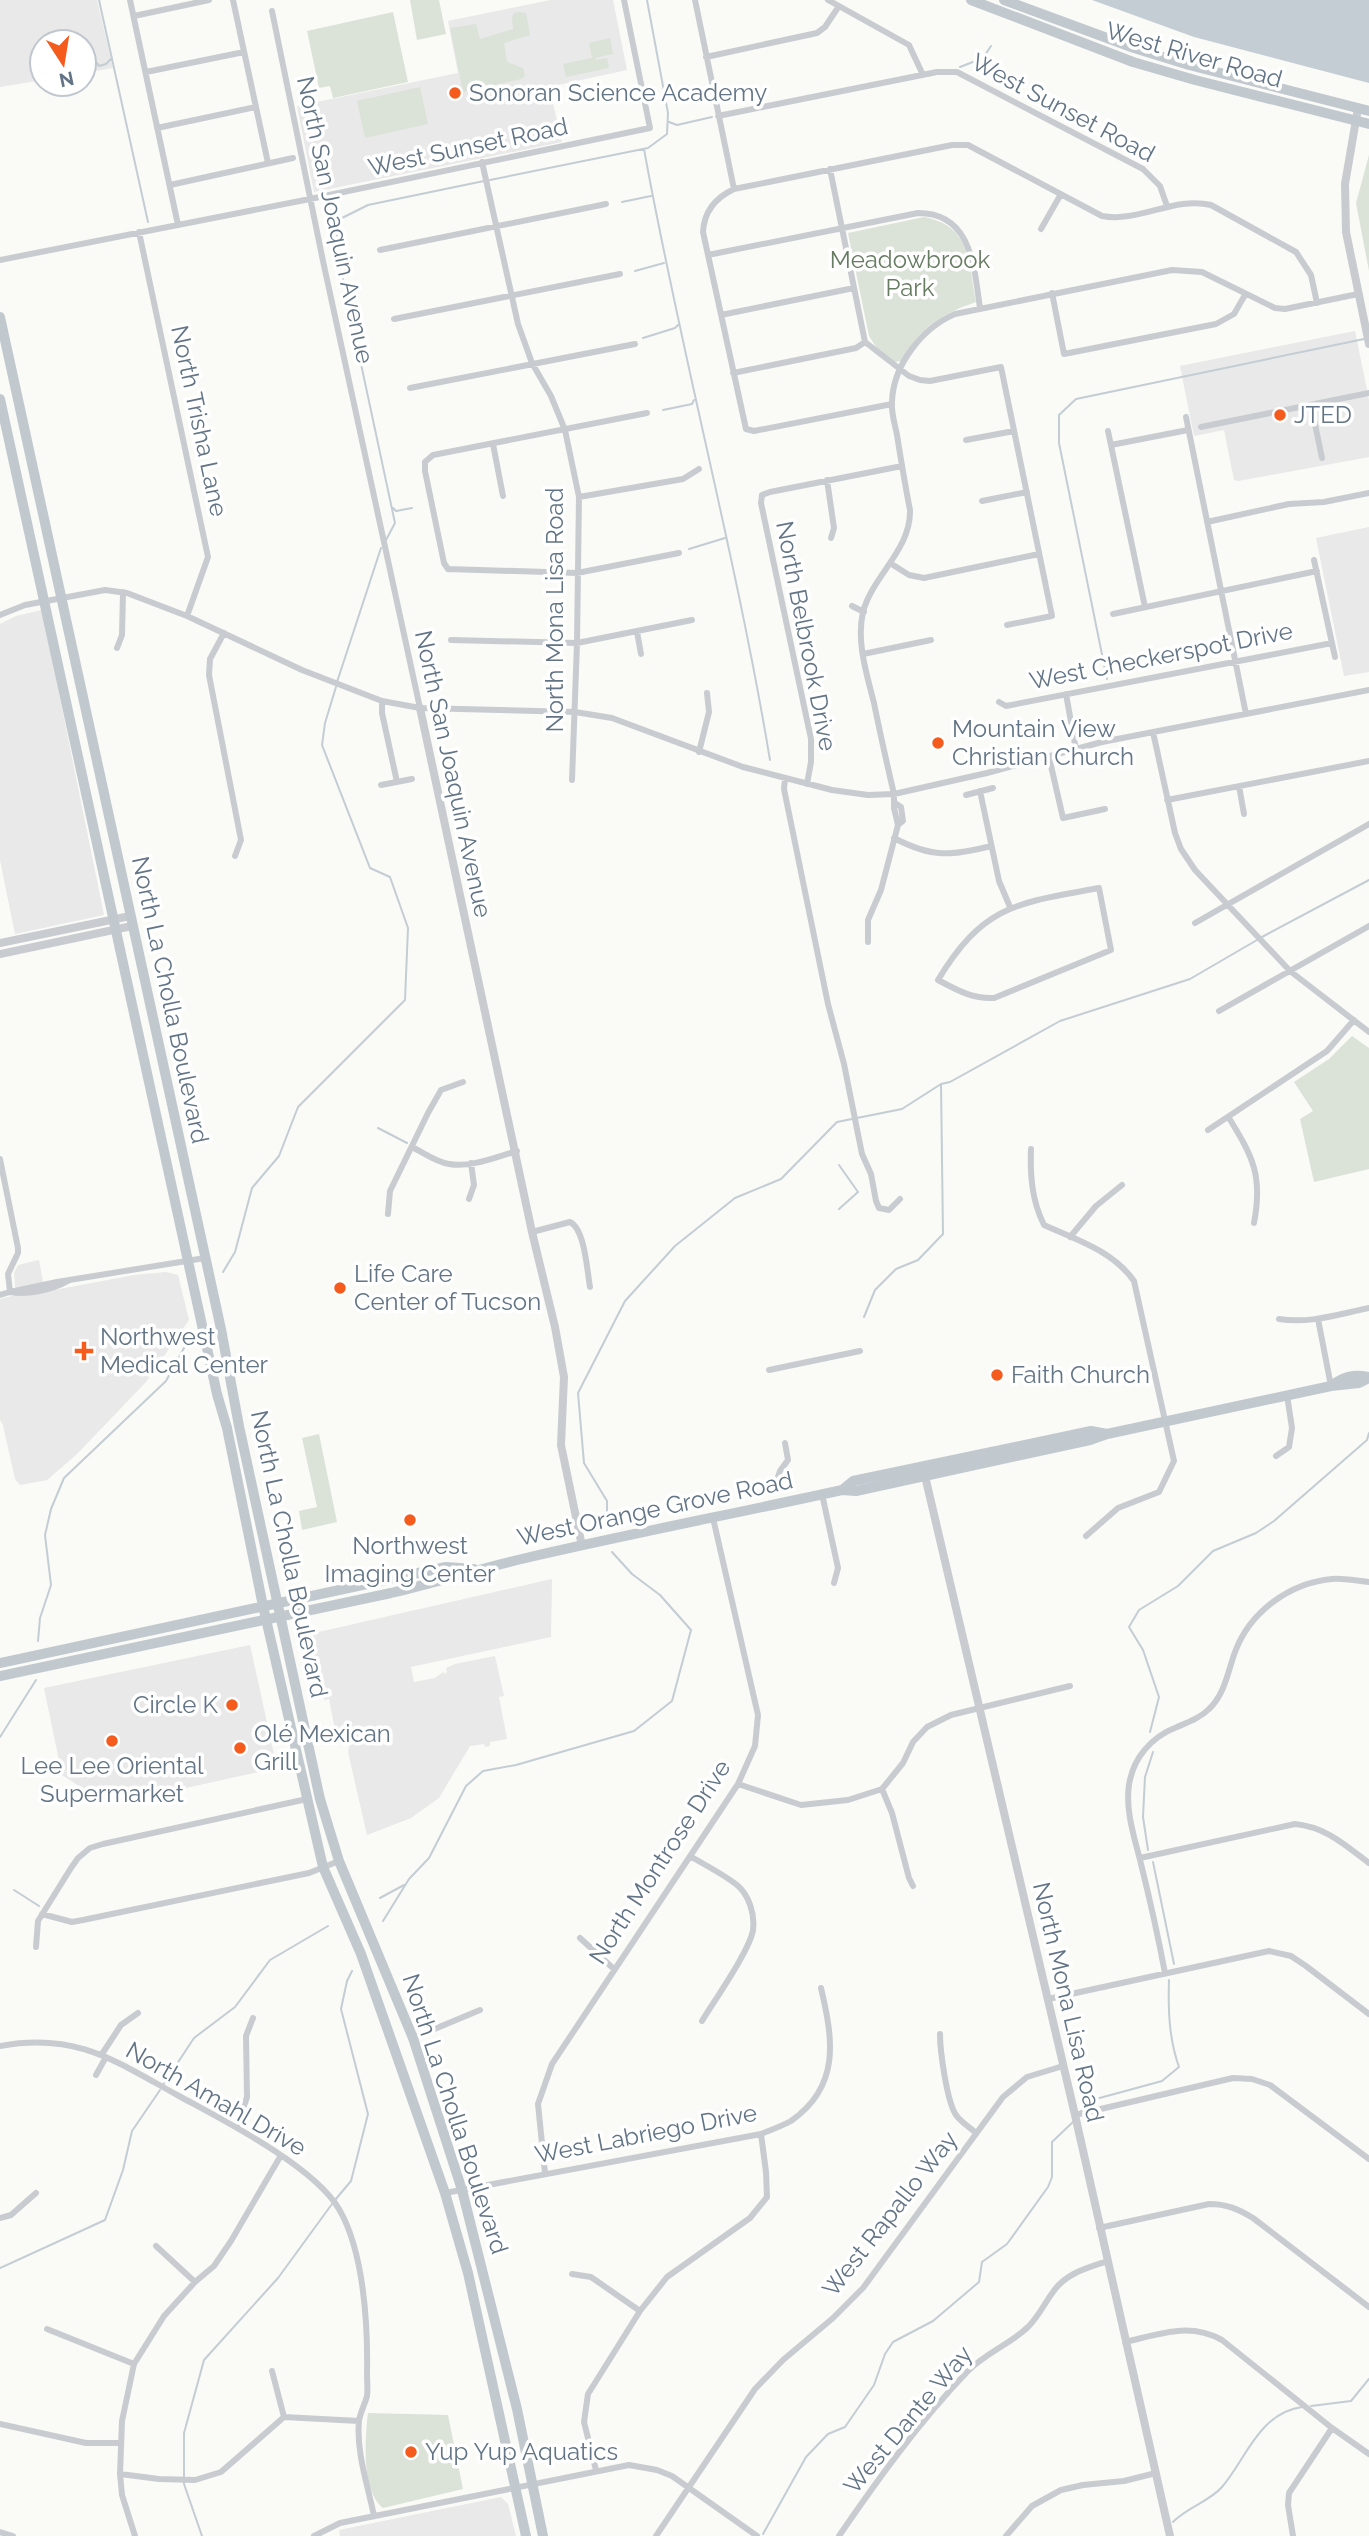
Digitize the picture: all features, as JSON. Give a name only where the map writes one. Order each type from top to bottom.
[{"type":"main road","name":"West River Road","points":[[971,0],[1133,61],[1195,80],[1369,124]]},
{"type":"main road","name":"West River Road","points":[[1004,0],[1134,48],[1189,65],[1369,111]]},
{"type":"main road","name":"North La Cholla Boulevard","points":[[0,317],[320,1799],[339,1861],[413,2038],[463,2190],[514,2396],[543,2536]]},
{"type":"main road","name":"North La Cholla Boulevard","points":[[0,399],[217,1394],[227,1428],[263,1606],[323,1867],[361,1954],[445,2193],[468,2273],[526,2536]]},
{"type":"main road","name":"West Orange Grove Road","points":[[0,1676],[449,1580],[478,1569],[822,1494],[842,1490],[856,1491],[1090,1440],[1107,1434],[1331,1386],[1342,1378],[1357,1375],[1369,1378]]},
{"type":"main road","name":"West Orange Grove Road","points":[[842,1490],[853,1481],[961,1458],[1091,1431],[1107,1434]]},
{"type":"main road","name":"West Orange Grove Road","points":[[0,1663],[446,1567],[478,1569]]},
{"type":"main road","points":[[29,1670],[54,1658],[94,1649],[99,1645],[98,1642]]},
{"type":"street","points":[[130,0],[178,225]]},
{"type":"street","points":[[134,16],[209,0]]},
{"type":"street","points":[[233,0],[268,163]]},
{"type":"street","name":"West Sunset Road","points":[[0,260],[650,128],[624,0]]},
{"type":"street","points":[[695,0],[734,189]]},
{"type":"street","points":[[828,0],[909,45],[923,75]]},
{"type":"street","points":[[706,57],[817,33],[825,27],[839,6]]},
{"type":"street","name":"North San Joaquin Avenue","points":[[272,11],[310,199],[564,1377],[561,1445],[582,1546]]},
{"type":"street","points":[[146,72],[244,52]]},
{"type":"street","name":"West Sunset Road","points":[[718,116],[950,71],[971,77],[1143,169],[1160,186],[1167,206]]},
{"type":"street","points":[[158,128],[256,107]]},
{"type":"street","points":[[1358,108],[1345,184],[1346,232],[1369,344]]},
{"type":"street","points":[[892,404],[747,432],[703,232],[704,218],[716,200],[734,189],[952,145],[968,145],[1102,216],[1122,217],[1167,206],[1199,202],[1211,205],[1296,253],[1311,275],[1317,303]]},
{"type":"street","points":[[170,185],[293,158]]},
{"type":"street","name":"North Mona Lisa Road","points":[[482,162],[510,295],[532,363],[551,396],[565,430],[579,498],[578,643],[572,780]]},
{"type":"street","points":[[830,169],[865,342],[900,369],[920,380],[930,381],[1001,367],[1052,616],[1007,625]]},
{"type":"street","points":[[1041,229],[1061,194]]},
{"type":"street","points":[[380,250],[606,204]]},
{"type":"street","points":[[708,256],[918,213],[937,215],[950,221],[965,237],[980,308]]},
{"type":"street","name":"North Trisha Lane","points":[[139,232],[208,558],[187,616]]},
{"type":"street","points":[[867,942],[868,920],[881,890],[898,825],[903,821],[901,807],[895,803],[863,654],[861,629],[863,612],[902,545],[910,520],[892,404],[900,369],[928,330],[943,319],[980,308],[1177,270],[1202,272],[1245,295],[1285,309],[1358,294]]},
{"type":"street","points":[[394,319],[620,274]]},
{"type":"street","points":[[721,314],[854,288]]},
{"type":"street","points":[[1052,293],[1064,354],[1216,324],[1234,314],[1245,295]]},
{"type":"street","points":[[733,373],[856,348],[865,342]]},
{"type":"street","points":[[410,388],[635,344]]},
{"type":"street","points":[[1201,427],[1369,393]]},
{"type":"street","points":[[1311,405],[1322,458]]},
{"type":"street","points":[[647,413],[433,455],[423,461],[444,563],[447,570],[577,573],[679,552]]},
{"type":"street","points":[[1186,417],[1246,714]]},
{"type":"street","points":[[966,440],[1014,430]]},
{"type":"street","points":[[1108,430],[1144,607]]},
{"type":"street","points":[[1111,445],[1188,430]]},
{"type":"street","points":[[493,444],[503,496]]},
{"type":"street","points":[[831,538],[834,528],[827,480],[902,466]]},
{"type":"street","points":[[579,498],[683,480],[699,470]]},
{"type":"street","name":"North Belbrook Drive","points":[[807,784],[811,739],[760,494],[827,480]]},
{"type":"street","points":[[982,501],[1027,492]]},
{"type":"street","points":[[1207,522],[1289,504],[1324,502],[1369,493]]},
{"type":"street","points":[[890,563],[909,575],[924,578],[1039,554]]},
{"type":"street","points":[[1314,561],[1335,657]]},
{"type":"street","points":[[1113,614],[1317,571]]},
{"type":"street","points":[[0,615],[13,609],[61,598],[105,590],[123,592],[187,616],[302,670],[382,701],[420,708],[575,712],[612,718],[699,752],[785,779],[868,795],[894,794],[1049,757],[1102,741],[1369,690]]},
{"type":"street","points":[[117,648],[125,619],[123,592]]},
{"type":"street","points":[[852,607],[863,612]]},
{"type":"street","points":[[450,640],[578,643],[692,620]]},
{"type":"street","points":[[637,632],[642,654]]},
{"type":"street","points":[[223,633],[211,659],[209,675],[241,839],[235,856]]},
{"type":"street","points":[[863,654],[931,640]]},
{"type":"street","name":"West Checkerspot Drive","points":[[999,702],[1006,706],[1332,643]]},
{"type":"street","points":[[699,752],[709,712],[707,693]]},
{"type":"street","points":[[1066,694],[1076,750]]},
{"type":"street","points":[[382,701],[382,713],[397,782]]},
{"type":"street","points":[[1153,732],[1167,800],[1181,849],[1195,870],[1290,971],[1369,1032]]},
{"type":"street","points":[[1049,757],[1063,818],[1105,808]]},
{"type":"street","points":[[1167,800],[1369,761]]},
{"type":"street","points":[[381,785],[412,779]]},
{"type":"street","points":[[785,779],[784,789],[799,865],[862,1154],[871,1174],[879,1208],[888,1210],[900,1199]]},
{"type":"street","points":[[1239,786],[1244,814]]},
{"type":"street","points":[[966,795],[993,788]]},
{"type":"street","points":[[980,791],[999,881],[1010,907]]},
{"type":"street","points":[[1195,923],[1369,824]]},
{"type":"street","points":[[894,838],[935,854],[956,854],[991,845]]},
{"type":"street","points":[[1098,888],[1111,950],[994,998],[964,994],[938,980],[963,943],[982,924],[1010,907],[1098,888]]},
{"type":"street","points":[[0,954],[131,921]]},
{"type":"street","points":[[0,943],[114,925]]},
{"type":"street","points":[[1219,1011],[1369,926]]},
{"type":"street","points":[[1208,1130],[1327,1051],[1354,1020]]},
{"type":"street","points":[[388,1214],[390,1191],[441,1090],[463,1082]]},
{"type":"street","points":[[1228,1118],[1250,1151],[1259,1199],[1254,1223]]},
{"type":"street","points":[[412,1147],[451,1165],[517,1152]]},
{"type":"street","points":[[1031,1149],[1030,1174],[1038,1212],[1044,1226],[1105,1253],[1124,1266],[1134,1281],[1174,1461],[1159,1492],[1118,1508],[1086,1536]]},
{"type":"street","points":[[0,1159],[18,1248],[8,1274],[10,1292]]},
{"type":"street","points":[[469,1199],[474,1185],[471,1163]]},
{"type":"street","points":[[1070,1237],[1096,1206],[1122,1185]]},
{"type":"street","points":[[532,1232],[570,1222],[574,1224],[580,1231],[590,1287]]},
{"type":"street","points":[[0,1294],[205,1258]]},
{"type":"street","points":[[1279,1319],[1318,1319],[1369,1308]]},
{"type":"street","points":[[1318,1319],[1331,1386]]},
{"type":"street","points":[[769,1370],[860,1351]]},
{"type":"street","points":[[1276,1456],[1289,1447],[1292,1428],[1287,1395]]},
{"type":"street","points":[[778,1477],[788,1460],[785,1443]]},
{"type":"street","name":"North Mona Lisa Road","points":[[925,1476],[1075,2115],[1170,2536]]},
{"type":"street","points":[[822,1494],[838,1568],[834,1583]]},
{"type":"street","name":"North Montrose Drive","points":[[545,2173],[538,2104],[552,2064],[738,1784],[755,1746],[758,1715],[713,1518]]},
{"type":"street","points":[[1165,1973],[1128,1795],[1131,1774],[1147,1745],[1165,1732],[1192,1721],[1209,1709],[1222,1692],[1234,1653],[1246,1628],[1275,1600],[1296,1589],[1333,1579],[1369,1582]]},
{"type":"street","points":[[738,1784],[802,1805],[848,1800],[882,1789],[903,1763],[913,1742],[927,1727],[951,1714],[1070,1686]]},
{"type":"street","points":[[882,1789],[892,1813],[913,1886]]},
{"type":"street","points":[[36,1947],[36,1930],[42,1914],[78,1858],[90,1848],[307,1799]]},
{"type":"street","points":[[1140,1857],[1295,1824],[1326,1831],[1369,1863]]},
{"type":"street","points":[[690,1856],[738,1886],[748,1900],[754,1916],[753,1932],[747,1946],[702,2021]]},
{"type":"street","points":[[42,1914],[72,1922],[309,1872],[339,1861]]},
{"type":"street","points":[[580,1938],[614,1969]]},
{"type":"street","points":[[1048,1999],[1269,1951],[1290,1956],[1298,1961],[1369,2014]]},
{"type":"street","name":"West Labriego Drive","points":[[445,2193],[761,2134],[790,2122],[810,2104],[831,2064],[830,2026],[821,1988]]},
{"type":"street","points":[[413,2038],[480,2010]]},
{"type":"street","points":[[96,2075],[121,2025],[138,2012]]},
{"type":"street","points":[[237,2127],[247,2097],[246,2036],[253,2018]]},
{"type":"street","points":[[940,2034],[940,2056],[953,2110],[961,2121],[976,2133]]},
{"type":"street","name":"North Amahl Drive","points":[[0,2046],[27,2041],[60,2042],[104,2055],[237,2127],[314,2180],[337,2207],[353,2239],[361,2277],[367,2394],[359,2421],[360,2451],[374,2516]]},
{"type":"street","name":"West Rapallo Way","points":[[656,2536],[755,2389],[863,2288],[976,2133],[1013,2087],[1032,2075],[1063,2066]]},
{"type":"street","points":[[1075,2115],[1233,2078],[1252,2079],[1280,2091],[1369,2159]]},
{"type":"street","points":[[596,2470],[584,2421],[588,2394],[640,2311],[667,2277],[750,2218],[767,2197],[761,2134]]},
{"type":"street","points":[[135,2536],[122,2495],[120,2474],[122,2421],[134,2364],[164,2316],[195,2282],[214,2266],[232,2241],[280,2157]]},
{"type":"street","points":[[0,2218],[11,2215],[36,2193]]},
{"type":"street","points":[[1100,2228],[1209,2204],[1224,2204],[1253,2218],[1369,2306]]},
{"type":"street","points":[[156,2246],[195,2282]]},
{"type":"street","name":"West Dante Way","points":[[839,2536],[896,2457],[968,2371],[988,2353],[1027,2328],[1057,2286],[1066,2278],[1085,2268],[1108,2262]]},
{"type":"street","points":[[572,2274],[591,2277],[640,2311]]},
{"type":"street","points":[[47,2329],[134,2364]]},
{"type":"street","points":[[1125,2342],[1170,2332],[1205,2331],[1222,2340],[1332,2428],[1369,2454]]},
{"type":"street","points":[[272,2371],[284,2417]]},
{"type":"street","points":[[120,2474],[195,2480],[221,2472],[284,2417],[359,2421]]},
{"type":"street","points":[[0,2424],[86,2443],[120,2443]]},
{"type":"street","points":[[1293,2536],[1288,2505],[1289,2493],[1332,2428]]},
{"type":"street","points":[[314,2536],[340,2523],[629,2465],[673,2476],[758,2536]]},
{"type":"street","points":[[1006,2536],[1032,2505],[1061,2490],[1124,2481],[1156,2473]]},
{"type":"street","points":[[0,2532],[13,2536]]},
{"type":"shaded area","points":[[0,0],[97,0],[113,68],[98,71],[98,28],[28,28],[28,82],[0,87]]},
{"type":"shaded area","name":"Sonoran Science Academy","points":[[550,0],[613,0],[627,70],[549,87],[562,142],[314,192],[297,106],[458,73],[448,21]]},
{"type":"shaded area","points":[[1092,0],[1369,0],[1369,83],[1194,37]]},
{"type":"shaded area","name":"JTED","points":[[1355,331],[1369,400],[1369,457],[1238,481],[1234,480],[1224,430],[1194,436],[1180,366]]},
{"type":"shaded area","points":[[1369,527],[1369,672],[1344,676],[1316,538]]},
{"type":"shaded area","points":[[42,610],[104,915],[15,934],[0,860],[0,624],[16,616]]},
{"type":"shaded area","name":"Northwest Medical Center","points":[[39,1260],[43,1282],[49,1291],[134,1275],[166,1272],[178,1275],[189,1320],[146,1382],[76,1455],[47,1480],[20,1485],[15,1479],[0,1420],[0,1299],[16,1295],[14,1273],[18,1265]]},
{"type":"shaded area","points":[[552,1579],[551,1637],[411,1667],[414,1682],[435,1678],[443,1672],[445,1674],[446,1668],[455,1664],[495,1656],[504,1696],[499,1697],[507,1739],[490,1742],[490,1746],[485,1747],[484,1744],[470,1746],[439,1798],[411,1818],[367,1835],[348,1752],[351,1737],[337,1740],[329,1699],[324,1700],[310,1634]]},
{"type":"shaded area","points":[[250,1645],[277,1768],[108,1805],[62,1775],[44,1688]]},
{"type":"shaded area","points":[[501,2497],[508,2504],[516,2536],[340,2536],[339,2530]]},
{"type":"green space","points":[[410,0],[439,0],[446,34],[417,40]]},
{"type":"green space","points":[[393,12],[408,82],[333,98],[330,86],[319,88],[307,31]]},
{"type":"green space","points":[[514,13],[526,13],[530,35],[504,43],[507,62],[523,68],[525,76],[463,92],[450,28],[476,24],[480,39],[513,29],[512,18]]},
{"type":"green space","points":[[610,38],[613,54],[595,58],[607,58],[609,68],[566,77],[563,64],[592,58],[589,43]]},
{"type":"green space","points":[[420,87],[428,124],[365,138],[357,101]]},
{"type":"green space","points":[[1369,155],[1369,271],[1356,203]]},
{"type":"green space","name":"Meadowbrook Park","points":[[924,217],[940,222],[959,238],[969,260],[976,302],[941,317],[916,339],[901,361],[894,362],[878,350],[869,336],[848,233]]},
{"type":"green space","points":[[1352,1036],[1369,1048],[1369,1169],[1314,1182],[1300,1119],[1313,1111],[1294,1082],[1329,1059]]},
{"type":"green space","points":[[319,1434],[337,1522],[302,1530],[299,1511],[317,1507],[302,1438]]},
{"type":"green space","name":"Yup Yup Aquatics","points":[[368,2413],[448,2415],[463,2489],[383,2508],[376,2500],[368,2477]]},
{"type":"waterway","points":[[99,0],[148,222]]},
{"type":"waterway","points":[[490,180],[648,148],[667,134],[668,113],[647,0]]},
{"type":"waterway","points":[[960,67],[983,58],[991,46]]},
{"type":"waterway","points":[[98,64],[106,64],[112,58]]},
{"type":"waterway","points":[[669,122],[677,125],[712,117]]},
{"type":"waterway","points":[[644,149],[741,607],[770,760]]},
{"type":"waterway","points":[[386,540],[395,523],[336,247],[338,220],[368,205],[484,181]]},
{"type":"waterway","points":[[622,202],[651,196]]},
{"type":"waterway","points":[[635,271],[664,263]]},
{"type":"waterway","points":[[643,338],[678,325]]},
{"type":"waterway","points":[[1107,679],[1059,443],[1059,415],[1076,399],[1364,339]]},
{"type":"waterway","points":[[663,410],[692,404],[694,400]]},
{"type":"waterway","points":[[393,508],[396,511],[412,508]]},
{"type":"waterway","points":[[689,549],[725,538]]},
{"type":"waterway","points":[[337,682],[381,548]]},
{"type":"waterway","points":[[223,1272],[235,1252],[252,1188],[279,1156],[298,1107],[405,1000],[408,928],[390,877],[370,868],[322,745],[325,723],[336,687]]},
{"type":"waterway","points":[[1262,937],[1369,880]]},
{"type":"waterway","points":[[607,1525],[607,1501],[584,1463],[578,1393],[625,1301],[675,1246],[735,1198],[781,1179],[837,1122],[902,1109],[941,1084],[950,1082],[1060,1021],[1190,979],[1257,940]]},
{"type":"waterway","points":[[864,1317],[875,1290],[896,1269],[918,1260],[943,1234],[941,1084]]},
{"type":"waterway","points":[[378,1128],[407,1143]]},
{"type":"waterway","points":[[839,1165],[858,1192],[839,1209]]},
{"type":"waterway","points":[[38,1641],[40,1618],[51,1585],[45,1535],[51,1509],[64,1478],[166,1381],[190,1337]]},
{"type":"waterway","points":[[1150,1732],[1159,1697],[1143,1650],[1129,1627],[1139,1610],[1178,1586],[1213,1551],[1256,1533],[1274,1521],[1367,1440],[1369,1433]]},
{"type":"waterway","points":[[383,1921],[409,1879],[429,1858],[466,1786],[483,1771],[516,1765],[634,1731],[672,1701],[691,1630],[660,1595],[632,1574],[612,1552]]},
{"type":"waterway","points":[[0,1737],[36,1680]]},
{"type":"waterway","points":[[1148,1850],[1143,1817],[1145,1777],[1153,1752]]},
{"type":"waterway","points":[[1153,1862],[1174,1964]]},
{"type":"waterway","points":[[380,1898],[404,1885]]},
{"type":"waterway","points":[[14,1890],[39,1906]]},
{"type":"waterway","points":[[163,2085],[194,2038],[235,2007],[270,1960],[328,1926]]},
{"type":"waterway","points":[[335,2200],[351,2181],[368,2114],[341,2009],[352,1971]]},
{"type":"waterway","points":[[1081,2111],[1096,2099],[1162,2081],[1179,2067],[1170,2024],[1169,1980]]},
{"type":"waterway","points":[[0,2268],[105,2220],[123,2170],[132,2131],[160,2090]]},
{"type":"waterway","points":[[763,2534],[806,2457],[828,2434],[845,2427],[874,2385],[885,2354],[893,2342],[933,2321],[979,2282],[982,2262],[1007,2244],[1048,2187],[1052,2177],[1052,2142],[1074,2121]]},
{"type":"waterway","points":[[202,2536],[184,2484],[184,2433],[204,2360],[278,2278],[332,2204]]},
{"type":"waterway","points":[[1311,2406],[1351,2401],[1369,2379]]},
{"type":"waterway","points":[[1173,2522],[1222,2487],[1255,2439],[1275,2418],[1302,2407]]},
{"type":"place","name":"Sonoran Science Academy","points":[[455,93]]},
{"type":"place","name":"JTED","points":[[1280,415]]},
{"type":"place","name":"Mountain View Christian Church","points":[[938,743]]},
{"type":"place","name":"Life Care Center of Tucson","points":[[340,1288]]},
{"type":"place","name":"Northwest Medical Center","points":[[84,1351]]},
{"type":"place","name":"Faith Church","points":[[997,1375]]},
{"type":"place","name":"Northwest Imaging Center","points":[[410,1520]]},
{"type":"place","name":"Circle K","points":[[232,1705]]},
{"type":"place","name":"Lee Lee Oriental Supermarket","points":[[112,1741]]},
{"type":"place","name":"Olé Mexican Grill","points":[[240,1748]]},
{"type":"place","name":"Yup Yup Aquatics","points":[[411,2452]]}]
